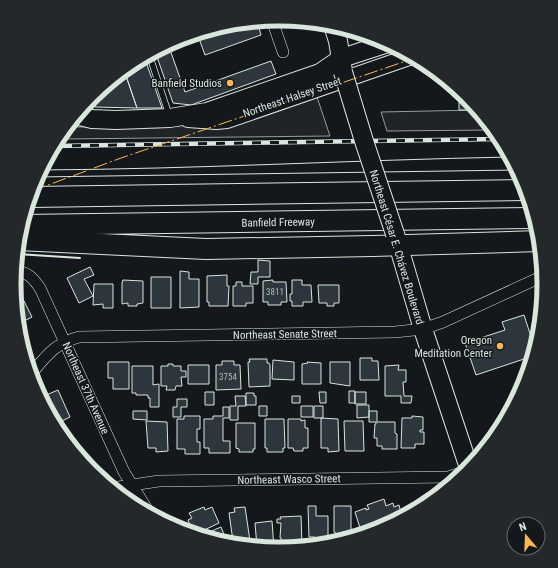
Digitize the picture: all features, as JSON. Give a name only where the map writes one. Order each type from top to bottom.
[{"type":"highway","points":[[37,197],[519,190]]},
{"type":"highway","name":"Banfield Freeway","points":[[28,225],[528,218]]},
{"type":"highway","points":[[25,240],[206,249],[396,240],[533,241]]},
{"type":"main road","name":"Northeast César E. Chávez Boulevard","points":[[335,32],[342,65],[364,141],[423,329],[467,460]]},
{"type":"main road","name":"Northeast Halsey Street","points":[[170,118],[207,112],[234,104],[342,65],[380,47]]},
{"type":"main road","name":"Northeast Halsey Street","points":[[83,117],[92,119],[116,120],[170,118],[216,121],[227,120],[404,59]]},
{"type":"street","points":[[274,26],[283,52]]},
{"type":"street","name":"Northeast 37th Avenue","points":[[22,272],[27,273],[37,284],[65,341],[130,484],[142,503]]},
{"type":"street","name":"Northeast Senate Street","points":[[36,369],[54,348],[65,341],[79,337],[395,332],[423,329],[454,318],[537,279]]},
{"type":"street","name":"Northeast Wasco Street","points":[[119,486],[159,481],[451,476]]},
{"type":"lane","points":[[151,60],[170,118]]},
{"type":"shaded area","points":[[316,94],[330,136],[65,139],[75,127],[225,125]]},
{"type":"shaded area","points":[[469,110],[486,130],[387,131],[381,112]]},
{"type":"building","name":"Banfield Studios","points":[[259,27],[261,35],[205,55],[199,39],[229,31]]},
{"type":"building","name":"Banfield Studios","points":[[170,51],[185,92],[271,61],[276,74],[191,105],[173,103],[157,57]]},
{"type":"building","points":[[146,63],[162,108],[137,108],[126,76]]},
{"type":"building","points":[[126,76],[137,108],[95,107],[95,104],[109,90]]},
{"type":"building","points":[[459,100],[469,110],[459,110]]},
{"type":"building","points":[[258,260],[270,261],[270,277],[258,277],[258,284],[250,284],[251,272],[258,272]]},
{"type":"building","points":[[90,267],[94,275],[84,279],[93,296],[79,303],[67,278]]},
{"type":"building","points":[[180,271],[189,272],[189,279],[199,279],[199,307],[180,308]]},
{"type":"building","points":[[227,275],[227,286],[229,286],[228,306],[209,306],[209,302],[207,302],[207,276]]},
{"type":"building","points":[[151,277],[171,277],[171,308],[151,308]]},
{"type":"building","points":[[123,280],[143,281],[143,303],[137,304],[137,306],[128,306],[128,303],[122,304]]},
{"type":"building","points":[[273,280],[273,282],[286,282],[287,302],[281,302],[281,305],[268,305],[268,302],[263,302],[263,281]]},
{"type":"building","points":[[292,280],[302,280],[302,285],[311,285],[312,302],[303,302],[303,306],[292,306],[290,294],[292,294]]},
{"type":"building","points":[[236,282],[242,282],[242,286],[253,286],[253,303],[246,303],[246,306],[233,306],[233,286],[236,286]]},
{"type":"building","points":[[94,284],[113,284],[113,308],[103,308],[103,304],[93,305]]},
{"type":"building","points":[[318,285],[339,285],[339,303],[334,303],[334,306],[327,306],[327,303],[319,303]]},
{"type":"building","points":[[24,301],[32,317],[24,321],[23,318],[22,302]]},
{"type":"building","name":"Oregon Meditation Center","points":[[524,315],[531,337],[526,358],[476,375],[465,343],[505,330],[502,322]]},
{"type":"building","points":[[360,358],[372,358],[372,361],[378,361],[379,380],[360,380]]},
{"type":"building","points":[[249,359],[267,359],[267,363],[270,365],[270,386],[249,387]]},
{"type":"building","points":[[273,360],[294,362],[294,380],[272,379]]},
{"type":"building","points":[[222,361],[234,361],[234,365],[240,365],[241,389],[216,390],[216,365],[222,365]]},
{"type":"building","points":[[108,362],[129,362],[129,389],[113,389],[113,378],[108,378]]},
{"type":"building","points":[[307,362],[321,363],[321,384],[302,384],[302,364],[308,363]]},
{"type":"building","points":[[330,362],[350,362],[350,386],[330,383]]},
{"type":"building","points":[[168,364],[173,364],[173,366],[181,366],[181,371],[186,371],[186,377],[181,377],[182,386],[176,386],[175,390],[166,390],[167,386],[161,386],[161,366],[168,366]]},
{"type":"building","points":[[188,365],[209,365],[209,384],[188,384]]},
{"type":"building","points":[[399,365],[398,370],[406,370],[406,382],[403,382],[404,396],[412,396],[411,403],[401,403],[401,396],[385,396],[385,366]]},
{"type":"building","points":[[132,366],[153,366],[153,385],[159,384],[159,407],[150,407],[150,398],[148,398],[148,395],[136,395],[136,393],[132,393]]},
{"type":"building","points":[[58,390],[70,417],[61,422],[47,395]]},
{"type":"building","points":[[349,391],[355,391],[355,403],[349,403]]},
{"type":"building","points":[[205,392],[214,392],[214,405],[205,405]]},
{"type":"building","points":[[319,392],[326,392],[326,403],[320,403]]},
{"type":"building","points":[[355,392],[366,392],[366,404],[355,404]]},
{"type":"building","points":[[246,393],[254,393],[254,396],[256,396],[256,405],[246,405]]},
{"type":"building","points":[[235,396],[245,396],[246,406],[238,406],[238,420],[230,420],[230,406],[236,406]]},
{"type":"building","points":[[292,396],[300,396],[300,403],[292,403]]},
{"type":"building","points":[[177,399],[187,399],[187,407],[181,407],[181,417],[173,417],[173,407],[177,407]]},
{"type":"building","points":[[357,405],[369,405],[369,417],[357,418]]},
{"type":"building","points":[[259,406],[267,406],[267,416],[259,416]]},
{"type":"building","points":[[301,406],[313,406],[313,417],[301,417]]},
{"type":"building","points":[[314,406],[323,406],[323,418],[314,418]]},
{"type":"building","points":[[223,407],[229,407],[229,418],[223,418],[223,441],[230,441],[230,453],[209,453],[209,448],[204,448],[204,419],[213,419],[213,416],[223,416]]},
{"type":"building","points":[[133,411],[147,411],[147,420],[133,419]]},
{"type":"building","points":[[369,411],[377,411],[377,422],[395,422],[397,449],[382,449],[382,446],[377,446],[377,438],[374,438],[376,422],[369,422]]},
{"type":"building","points":[[184,416],[200,416],[200,429],[197,429],[197,442],[200,442],[200,454],[185,454],[185,449],[177,449],[177,419],[184,419]]},
{"type":"building","points":[[412,416],[423,417],[423,430],[420,430],[420,432],[424,432],[424,444],[415,444],[415,448],[401,448],[402,418],[412,418]]},
{"type":"building","points":[[321,418],[338,419],[339,451],[328,452],[328,448],[321,448]]},
{"type":"building","points":[[265,419],[284,419],[285,448],[283,448],[283,452],[267,452],[267,448],[265,448]]},
{"type":"building","points":[[288,419],[301,419],[301,421],[305,420],[305,428],[308,428],[308,448],[303,448],[303,451],[294,451],[293,448],[288,448]]},
{"type":"building","points":[[146,421],[167,422],[168,451],[156,452],[156,448],[148,448]]},
{"type":"building","points":[[344,421],[363,421],[364,451],[345,451]]},
{"type":"building","points":[[236,423],[255,423],[255,449],[253,449],[253,452],[239,452],[239,449],[236,448]]},
{"type":"building","points":[[73,440],[91,458],[90,459],[85,454]]},
{"type":"building","points":[[384,499],[386,506],[393,503],[394,507],[399,505],[400,511],[378,522],[360,528],[355,512],[366,508],[366,510],[369,509],[367,505]]},
{"type":"building","points":[[308,506],[316,506],[316,516],[328,516],[328,537],[315,539],[315,537],[309,537]]},
{"type":"building","points":[[334,506],[351,506],[351,531],[342,532],[342,534],[336,534],[334,532]]},
{"type":"building","points":[[204,507],[205,510],[212,507],[219,523],[204,530],[196,528],[190,526],[188,520],[192,518],[189,513]]},
{"type":"building","points":[[245,507],[250,540],[233,538],[229,513],[235,512],[234,508]]},
{"type":"building","points":[[301,516],[302,541],[281,542],[281,523],[277,523],[277,519],[281,519],[280,517]]},
{"type":"building","points":[[272,521],[273,542],[256,541],[255,523]]},
{"type":"building","points":[[221,527],[225,536],[212,533],[209,532]]},
{"type":"tram line","points":[[48,170],[159,168],[503,157]]},
{"type":"tram line","points":[[45,177],[510,170]]},
{"type":"railway","points":[[61,146],[493,139]]},
{"type":"wall","points":[[23,254],[80,258]]},
{"type":"power","points":[[40,188],[121,158],[407,61]]},
{"type":"place","name":"Banfield Studios","points":[[230,83]]},
{"type":"place","name":"Oregon Meditation Center","points":[[500,346]]}]
